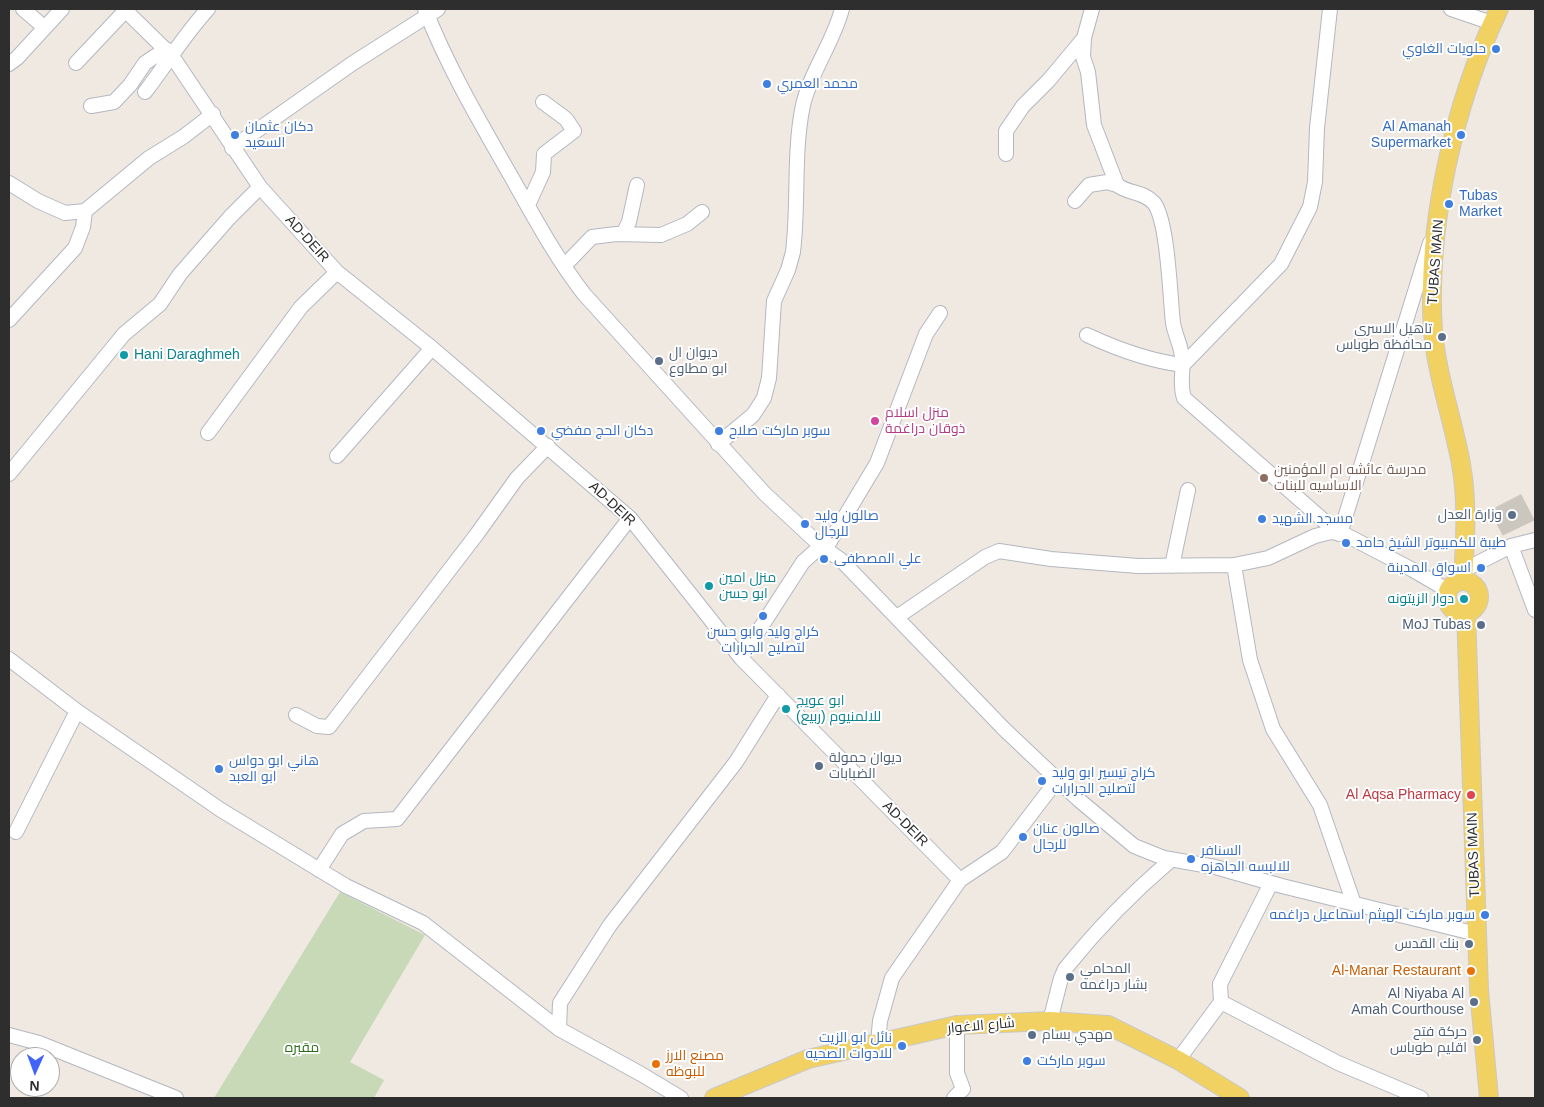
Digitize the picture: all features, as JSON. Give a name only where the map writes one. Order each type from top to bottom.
[{"type":"main road","name":"TUBAS MAIN","points":[[1463,575],[1466,516],[1461,467],[1438,368],[1433,332],[1432,283],[1439,214],[1458,123],[1471,79],[1496,16]]},
{"type":"main road","points":[[1463,575],[1476,588],[1479,598],[1475,607],[1466,612],[1460,612],[1452,607],[1448,598],[1448,592],[1463,575]]},
{"type":"main road","name":"TUBAS MAIN","points":[[1466,612],[1477,934],[1489,1098]]},
{"type":"main road","name":"شارع الاغوار","points":[[714,1098],[808,1059],[957,1025],[1050,1021],[1108,1025],[1178,1060],[1240,1098]]},
{"type":"street","points":[[23,9],[44,27]]},
{"type":"street","points":[[9,64],[17,58],[62,9]]},
{"type":"street","points":[[76,63],[125,9]]},
{"type":"street","name":"AD-DEIR","points":[[125,9],[169,52],[260,187],[337,272],[432,348],[630,518],[742,658],[960,880]]},
{"type":"street","points":[[145,92],[169,52],[208,9]]},
{"type":"street","points":[[718,444],[753,415],[767,389],[774,301],[788,270],[793,252],[803,105],[813,74],[834,31],[842,9]]},
{"type":"street","points":[[1092,9],[1084,38],[1083,57],[1088,72],[1094,125],[1117,185]]},
{"type":"street","points":[[1182,365],[1282,264],[1310,207],[1315,182],[1317,128],[1330,9]]},
{"type":"street","points":[[1451,9],[1496,16]]},
{"type":"street","points":[[232,148],[430,11],[460,87],[564,266],[590,301],[765,494],[823,547],[842,560],[1004,729],[1057,780],[1126,840],[1150,854],[1171,860],[1215,866],[1271,883],[1477,934]]},
{"type":"street","points":[[1006,154],[1006,131],[1023,106],[1049,80],[1084,38]]},
{"type":"street","points":[[91,106],[114,102],[130,85],[145,63],[169,52]]},
{"type":"street","points":[[528,205],[543,172],[544,154],[574,131],[566,119],[543,102]]},
{"type":"street","points":[[9,183],[38,201],[65,212],[85,211],[149,158],[183,138],[212,114]]},
{"type":"street","points":[[1075,201],[1089,185],[1108,182],[1124,190],[1141,193],[1147,197],[1160,215],[1174,326],[1181,351],[1181,389],[1190,406],[1339,534],[1414,570],[1448,592]]},
{"type":"street","points":[[623,234],[629,222],[637,185]]},
{"type":"street","points":[[9,474],[124,334],[160,304],[180,274],[230,217],[260,187]]},
{"type":"street","points":[[9,320],[75,248],[83,227],[85,211]]},
{"type":"street","points":[[564,266],[592,237],[623,234],[661,235],[687,224],[702,212]]},
{"type":"street","points":[[1339,534],[1439,214]]},
{"type":"street","points":[[208,433],[301,307],[337,272]]},
{"type":"street","points":[[742,658],[803,562],[823,547],[877,463],[926,334],[940,313]]},
{"type":"street","points":[[1087,334],[1118,349],[1164,363],[1182,365]]},
{"type":"street","points":[[337,456],[432,348]]},
{"type":"street","points":[[296,715],[317,726],[329,727],[478,534],[517,478],[548,446]]},
{"type":"street","points":[[1172,566],[1188,490]]},
{"type":"street","points":[[319,870],[342,834],[364,821],[397,819],[630,518]]},
{"type":"street","points":[[897,617],[985,557],[999,551],[1062,560],[1138,566],[1234,565],[1268,558],[1324,533],[1339,534]]},
{"type":"street","points":[[1463,575],[1512,546],[1535,540]]},
{"type":"street","points":[[1512,546],[1535,610]]},
{"type":"street","points":[[1234,565],[1250,660],[1273,729],[1320,805],[1354,904]]},
{"type":"street","points":[[9,659],[77,711],[221,810],[346,886],[423,923],[559,1029],[681,1098]]},
{"type":"street","points":[[559,1029],[560,1002],[575,979],[610,926],[736,762],[778,695]]},
{"type":"street","points":[[16,832],[77,711]]},
{"type":"street","points":[[878,1043],[880,1021],[892,978],[960,880],[1002,852],[1057,780]]},
{"type":"street","points":[[1050,1021],[1065,969],[1115,911],[1171,860]]},
{"type":"street","points":[[1178,1060],[1221,1002],[1220,984],[1271,883]]},
{"type":"street","points":[[1221,1002],[1338,1063],[1422,1098]]},
{"type":"street","points":[[954,1098],[962,1089],[957,1073],[957,1025]]},
{"type":"street","points":[[9,1035],[39,1043],[176,1098]]},
{"type":"green space","name":"مقبره","points":[[340,892],[425,935],[350,1062],[384,1080],[374,1098],[214,1098]]},
{"type":"building","name":"وزارة العدل","points":[[1521,495],[1534,520],[1503,535],[1490,511]]},
{"type":"place","name":"حلويات الغاوي","points":[[1496,49]]},
{"type":"place","name":"محمد العمري","points":[[767,84]]},
{"type":"place","name":"دكان عثمان السعيد","points":[[235,135]]},
{"type":"place","name":"Al Amanah Supermarket","points":[[1461,135]]},
{"type":"place","name":"Tubas Market","points":[[1449,204]]},
{"type":"place","name":"تاهيل الاسرى محافظة طوباس","points":[[1442,337]]},
{"type":"place","name":"Hani Daraghmeh","points":[[124,355]]},
{"type":"place","name":"ديوان ال ابو مطاوع","points":[[659,361]]},
{"type":"place","name":"منزل اسلام ذوقان دراغمة","points":[[875,421]]},
{"type":"place","name":"دكان الحج مفضي","points":[[541,431]]},
{"type":"place","name":"سوبر ماركت صلاح","points":[[719,431]]},
{"type":"place","name":"مدرسة عائشه ام المؤمنين الاساسيه للبنات","points":[[1264,478]]},
{"type":"place","name":"وزارة العدل","points":[[1512,515]]},
{"type":"place","name":"مسجد الشهيد","points":[[1262,519]]},
{"type":"place","name":"صالون وليد للرجال","points":[[805,524]]},
{"type":"place","name":"طيبة للكمبيوتر الشيخ حامد","points":[[1346,543]]},
{"type":"place","name":"علي المصطفى","points":[[824,559]]},
{"type":"place","name":"اسواق المدينة","points":[[1481,568]]},
{"type":"place","name":"منزل امين ابو حِسن","points":[[709,586]]},
{"type":"place","name":"دوار الزيتونه","points":[[1464,599]]},
{"type":"place","name":"كراج وليد وابو حسن لتصليح الجرارات","points":[[763,616]]},
{"type":"place","name":"MoJ Tubas","points":[[1481,625]]},
{"type":"place","name":"ابو عويج للالمنيوم (ربيع)","points":[[786,709]]},
{"type":"place","name":"ديوان حمولة الضبابات","points":[[819,766]]},
{"type":"place","name":"هاني ابو دواس ابو العبد","points":[[219,769]]},
{"type":"place","name":"كراج تيسير ابو وليد لتصليح الجرارات","points":[[1042,781]]},
{"type":"place","name":"Al Aqsa Pharmacy","points":[[1471,795]]},
{"type":"place","name":"صالون عنان للرجال","points":[[1023,837]]},
{"type":"place","name":"السنافر للالبسه الجاهزه","points":[[1191,859]]},
{"type":"place","name":"سوبر ماركت الهيثم اسماعيل دراغمه","points":[[1485,915]]},
{"type":"place","name":"بنك القدس","points":[[1469,944]]},
{"type":"place","name":"Al-Manar Restaurant","points":[[1471,971]]},
{"type":"place","name":"المحامي بشار دراغمه","points":[[1070,977]]},
{"type":"place","name":"Al Niyaba Al Amah Courthouse","points":[[1474,1002]]},
{"type":"place","name":"مهدي بسام","points":[[1032,1035]]},
{"type":"place","name":"حركة فتح اقليم طوباس","points":[[1477,1040]]},
{"type":"place","name":"نائل ابو الزيت للادوات الصحيه","points":[[902,1046]]},
{"type":"place","name":"سوبر ماركت","points":[[1027,1061]]},
{"type":"place","name":"مصنع الارز للبوظه","points":[[656,1064]]}]
